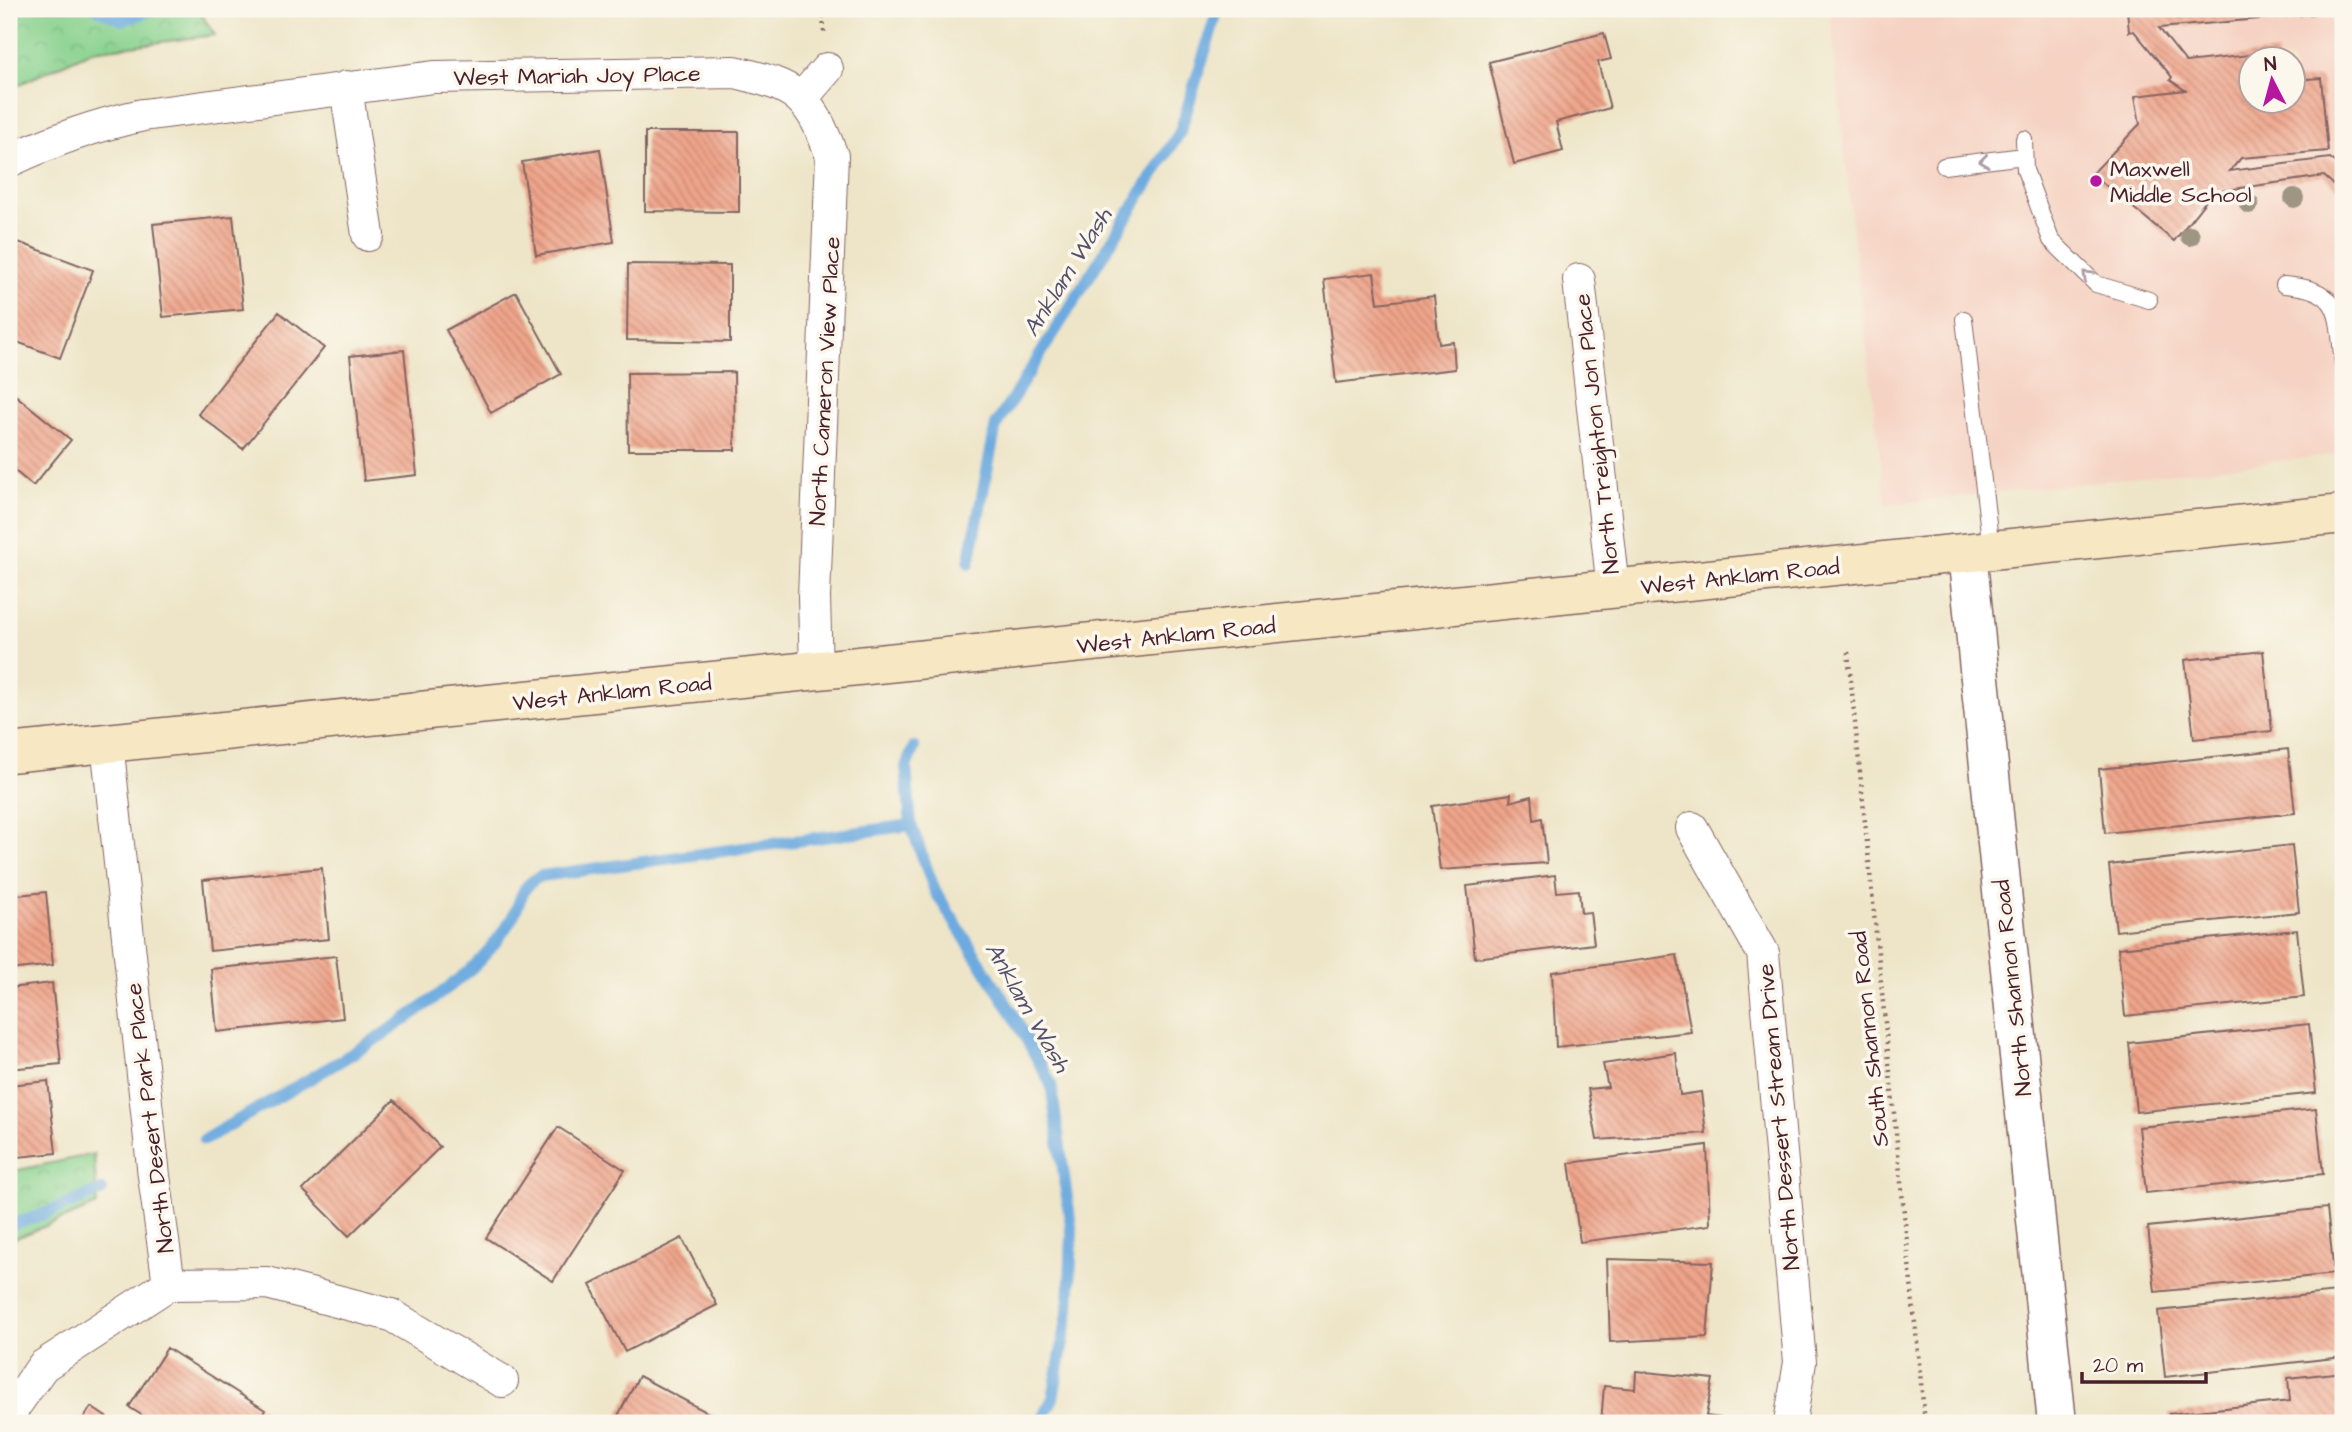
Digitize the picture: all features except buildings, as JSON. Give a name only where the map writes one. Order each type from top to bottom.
[{"type":"main road","name":"West Anklam Road","points":[[9,753],[2343,514]]},
{"type":"street","points":[[802,98],[827,69]]},
{"type":"street","name":"West Mariah Joy Place","points":[[9,161],[49,142],[97,125],[143,115],[434,77],[735,72],[776,81],[802,98]]},
{"type":"street","points":[[346,87],[368,235]]},
{"type":"street","name":"North Cameron View Place","points":[[802,98],[820,124],[832,156],[814,597],[816,672]]},
{"type":"street","name":"North Treighton Jon Place","points":[[1579,280],[1613,589]]},
{"type":"street","name":"North Shannon Road","points":[[1980,552],[2057,1423]]},
{"type":"street","name":"North Desert Park Place","points":[[9,1415],[43,1366],[169,1284],[154,1176],[107,743]]},
{"type":"street","name":"North Dessert Stream Drive","points":[[1692,828],[1763,953],[1800,1362],[1790,1423]]},
{"type":"street","points":[[169,1284],[267,1283],[391,1315],[502,1381]]},
{"type":"lane","points":[[1944,166],[2024,147],[2025,170],[2051,240],[2095,284],[2149,299]]},
{"type":"lane","points":[[2284,285],[2308,286],[2326,296],[2336,310],[2343,364]]},
{"type":"lane","points":[[1964,319],[1980,552]]},
{"type":"path","name":"South Shannon Road","points":[[1848,652],[1925,1423]]},
{"type":"shaded area","name":"Maxwell Middle School","points":[[1830,9],[2343,9],[2343,454],[1886,505],[1856,261]]},
{"type":"green space","points":[[9,9],[198,9],[215,35],[92,51],[9,89]]},
{"type":"green space","points":[[94,1154],[97,1205],[9,1241],[9,1172]]},
{"type":"waterway","points":[[97,9],[123,20],[154,9]]},
{"type":"waterway","name":"Anklam Wash","points":[[969,563],[996,425],[1180,132],[1218,9]]},
{"type":"waterway","name":"Anklam Wash","points":[[914,747],[906,767],[911,825],[935,891],[1011,1011],[1051,1084],[1072,1233],[1069,1309],[1053,1398],[1040,1423]]},
{"type":"waterway","points":[[204,1140],[368,1044],[430,1001],[467,972],[489,950],[512,918],[525,889],[541,876],[911,825]]},
{"type":"waterway","points":[[9,1225],[39,1216],[102,1190]]},
{"type":"place","name":"Maxwell Middle School","points":[[2096,181]]}]
